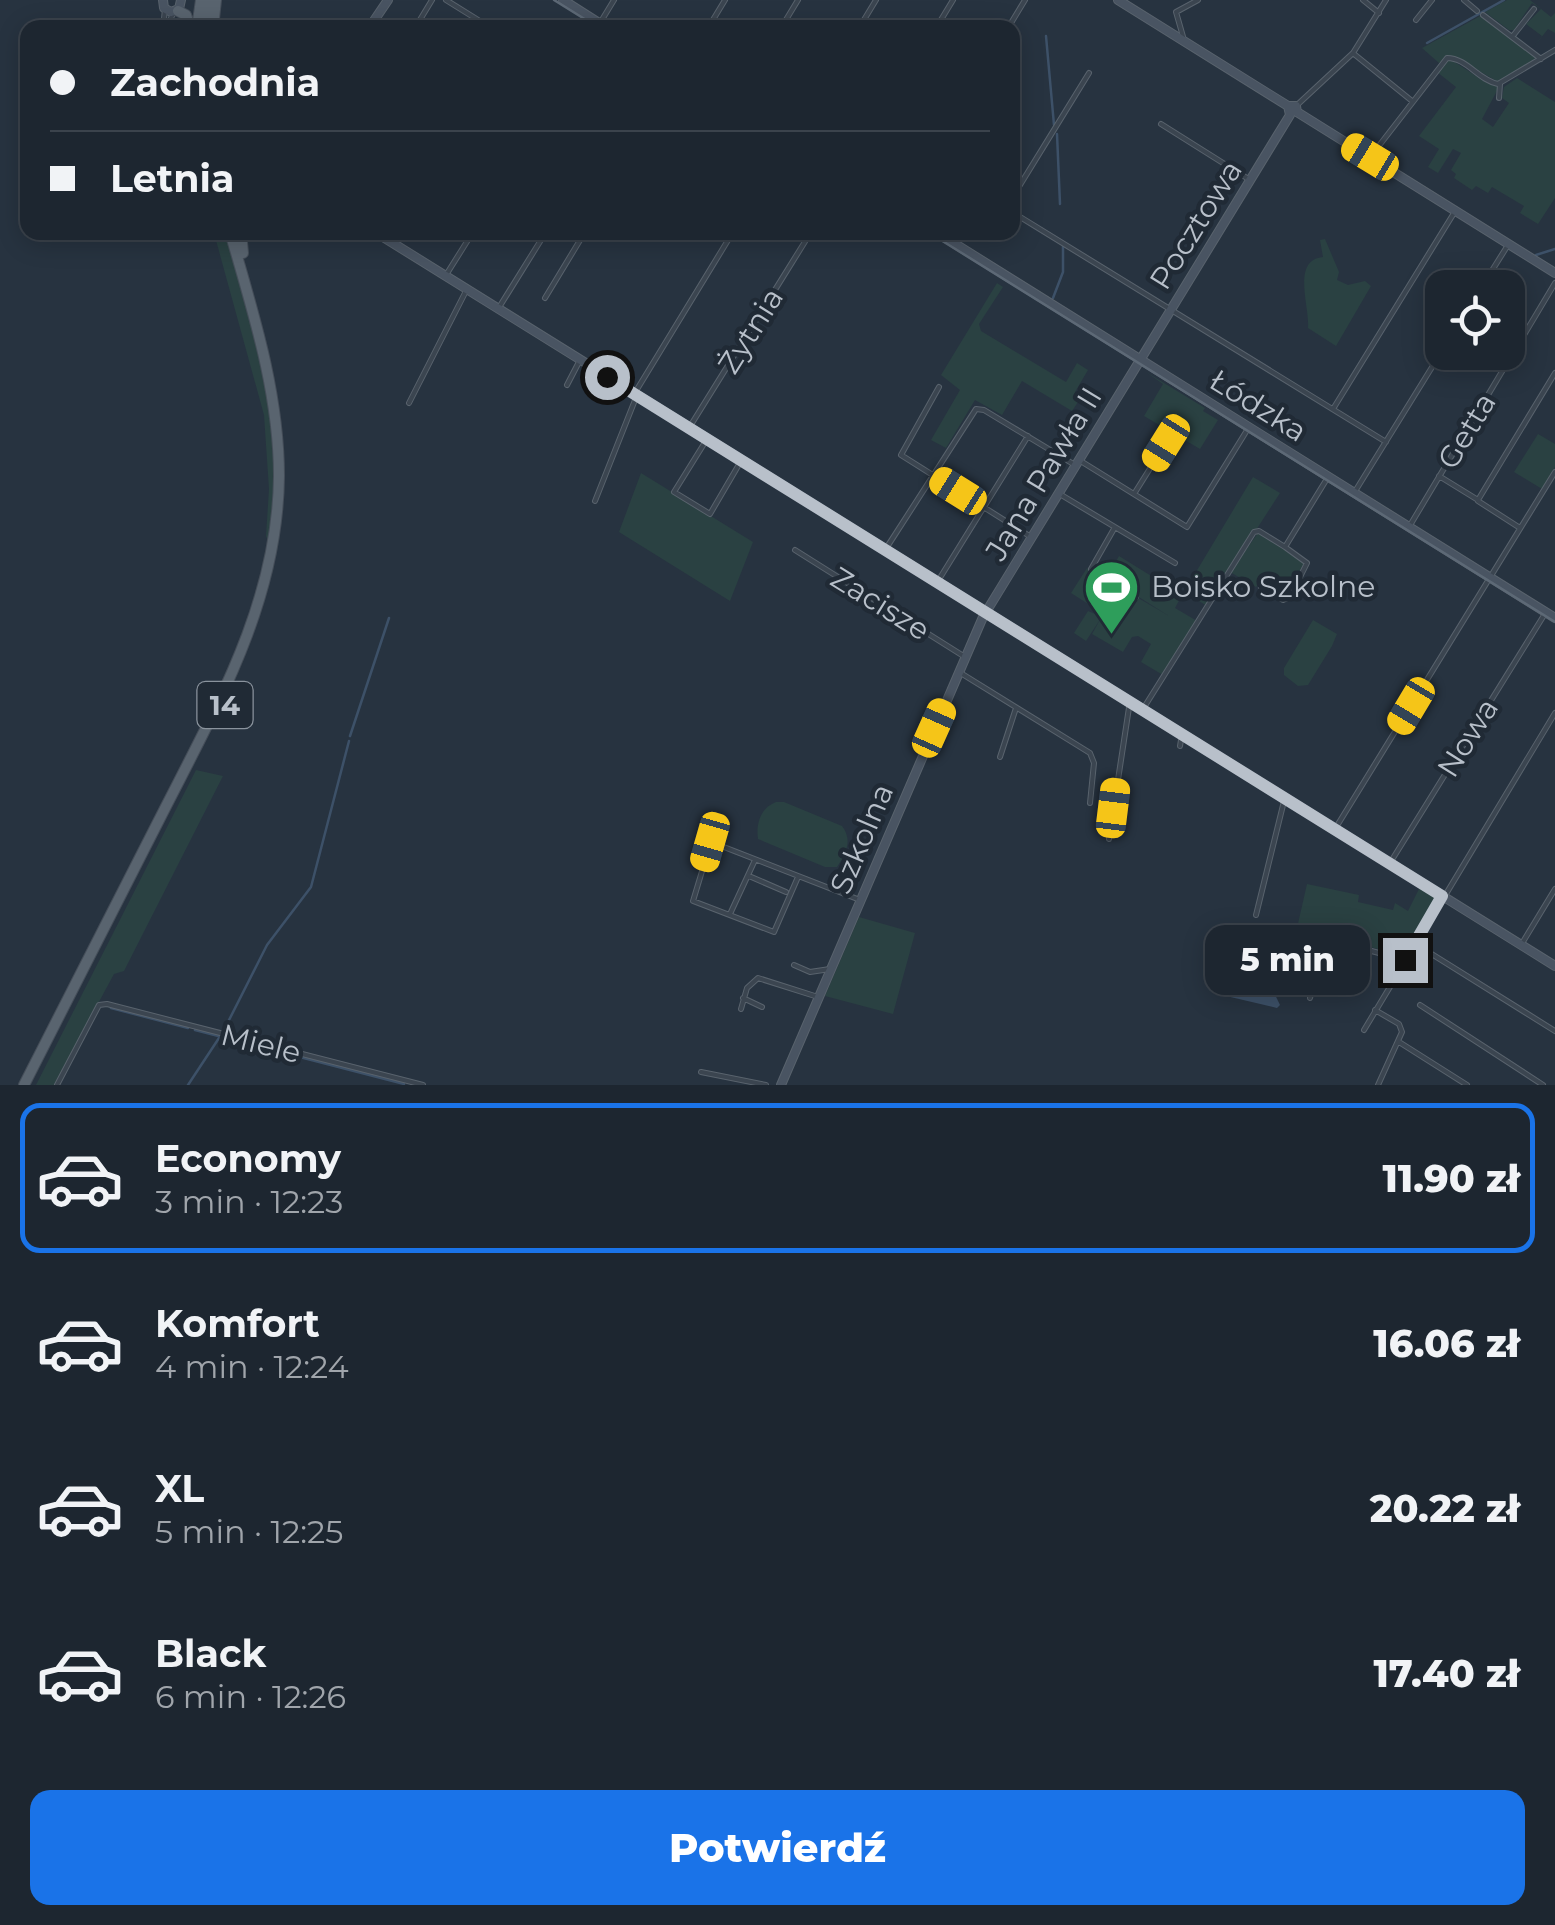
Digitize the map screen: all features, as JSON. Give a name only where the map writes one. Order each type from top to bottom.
[{"type":"main road","name":"14","points":[[32,1085],[237,679],[270,590],[284,519],[284,434],[271,358],[235,240]]},
{"type":"main road","name":"14","points":[[24,1085],[230,678],[266,580],[278,495],[277,434],[265,361],[238,250]]},
{"type":"street","points":[[446,0],[479,20]]},
{"type":"street","points":[[563,0],[593,20]]},
{"type":"street","points":[[1118,0],[1555,272]]},
{"type":"street","points":[[1184,40],[1176,14],[1198,0]]},
{"type":"street","points":[[1363,0],[1379,13]]},
{"type":"street","points":[[1293,110],[1353,53],[1386,0]]},
{"type":"street","points":[[1416,20],[1432,0]]},
{"type":"street","points":[[1464,0],[1477,11]]},
{"type":"street","points":[[1512,37],[1534,9]]},
{"type":"street","points":[[1483,15],[1541,60]]},
{"type":"street","points":[[1370,157],[1449,57],[1488,82],[1500,84],[1555,50]]},
{"type":"street","points":[[1353,53],[1412,102]]},
{"type":"street","points":[[1020,185],[1089,72]]},
{"type":"street","points":[[1499,98],[1500,84]]},
{"type":"street","name":"Pocztowa","points":[[1140,359],[1293,110]]},
{"type":"street","points":[[1161,124],[1250,180]]},
{"type":"street","points":[[1332,409],[1456,210]]},
{"type":"street","points":[[1020,217],[1386,442]]},
{"type":"street","points":[[388,240],[1555,966]]},
{"type":"street","points":[[446,276],[467,240]]},
{"type":"street","points":[[498,308],[541,240]]},
{"type":"street","points":[[545,298],[580,240]]},
{"type":"street","points":[[595,501],[635,395],[728,240]]},
{"type":"street","name":"Żytnia","points":[[689,428],[806,240]]},
{"type":"street","name":"Łódzka","points":[[949,240],[1555,618]]},
{"type":"street","points":[[1492,270],[1508,243]]},
{"type":"street","name":"Getta","points":[[1409,527],[1555,283]]},
{"type":"street","points":[[409,404],[467,289]]},
{"type":"street","name":"Jana Pawła II","points":[[986,612],[1140,359]]},
{"type":"street","points":[[568,386],[580,360]]},
{"type":"street","points":[[1354,493],[1430,370]]},
{"type":"street","points":[[1478,500],[1555,373]]},
{"type":"street","points":[[939,387],[900,454],[1031,537]]},
{"type":"street","points":[[886,549],[978,408],[1187,526],[1249,427]]},
{"type":"street","points":[[937,582],[1028,436]]},
{"type":"street","points":[[707,439],[674,492],[710,514],[742,461]]},
{"type":"street","points":[[1134,494],[1166,443]]},
{"type":"street","points":[[1335,829],[1555,472]]},
{"type":"street","points":[[1439,476],[1520,528]]},
{"type":"street","points":[[1285,547],[1328,477]]},
{"type":"street","points":[[1058,493],[1175,564]]},
{"type":"street","points":[[1115,527],[1092,569],[1136,598]]},
{"type":"street","points":[[1143,709],[1254,532],[1259,531],[1308,563],[1286,600],[1261,587]]},
{"type":"street","name":"Zacisze","points":[[795,550],[965,657]]},
{"type":"street","name":"Szkolna","points":[[781,1085],[986,612]]},
{"type":"street","name":"Nowa","points":[[1390,863],[1546,612]]},
{"type":"street","points":[[959,672],[1090,753],[1094,763],[1090,803]]},
{"type":"street","points":[[1109,839],[1130,701]]},
{"type":"street","points":[[1000,757],[1016,708]]},
{"type":"street","points":[[1364,1030],[1555,713]]},
{"type":"street","points":[[1180,746],[1182,734]]},
{"type":"street","points":[[1256,915],[1285,797]]},
{"type":"street","points":[[716,824],[692,901],[774,932],[798,878]]},
{"type":"street","points":[[710,842],[860,900]]},
{"type":"street","points":[[730,914],[755,860]]},
{"type":"street","points":[[748,875],[786,892]]},
{"type":"street","points":[[1521,945],[1555,890]]},
{"type":"street","points":[[1290,928],[1405,960]]},
{"type":"street","points":[[1310,998],[1328,939]]},
{"type":"street","points":[[1414,943],[1555,1032]]},
{"type":"street","points":[[794,966],[810,972],[830,969]]},
{"type":"street","points":[[741,1008],[748,986],[758,978],[818,997]]},
{"type":"street","points":[[743,998],[762,1007]]},
{"type":"street","name":"Miele","points":[[57,1085],[100,1005],[110,1004],[424,1085]]},
{"type":"street","points":[[1420,1005],[1543,1085]]},
{"type":"street","points":[[1375,1010],[1401,1027],[1399,1042],[1378,1085]]},
{"type":"street","points":[[1399,1042],[1467,1085]]},
{"type":"street","points":[[713,1067],[726,1077]]},
{"type":"street","points":[[700,1072],[766,1085]]},
{"type":"street","points":[[726,1077],[726,1085]]},
{"type":"green space","points":[[1507,0],[1530,0],[1551,17],[1555,13],[1555,33],[1548,29],[1532,49],[1542,36],[1526,24],[1541,9],[1532,3],[1514,30],[1509,30],[1485,12]]},
{"type":"green space","points":[[1482,15],[1536,58],[1500,83],[1453,56],[1439,63],[1422,48]]},
{"type":"green space","points":[[1450,59],[1499,87],[1482,119],[1493,127],[1509,103],[1502,98],[1504,87],[1517,78],[1555,102],[1555,198],[1538,224],[1520,213],[1524,206],[1492,187],[1488,193],[1476,186],[1472,190],[1454,178],[1456,174],[1451,170],[1461,153],[1453,149],[1438,173],[1428,167],[1439,149],[1419,136],[1456,87],[1437,72]]},
{"type":"green space","points":[[1325,239],[1339,272],[1337,280],[1348,285],[1365,281],[1371,286],[1336,346],[1308,328],[1305,275],[1313,260],[1323,257],[1320,240]]},
{"type":"green space","points":[[216,240],[227,240],[231,249],[271,405],[276,477],[270,546],[266,536],[269,489],[264,415]]},
{"type":"green space","points":[[997,283],[1003,287],[979,324],[981,331],[1066,382],[1077,363],[1088,370],[1075,392],[1082,396],[1072,411],[1022,381],[1002,415],[975,400],[946,448],[931,440],[960,390],[941,375]]},
{"type":"green space","points":[[1146,372],[1218,420],[1200,449],[1144,416],[1163,384]]},
{"type":"green space","points":[[1538,434],[1555,444],[1555,467],[1542,489],[1514,472]]},
{"type":"green space","points":[[641,473],[753,542],[730,601],[619,532]]},
{"type":"green space","points":[[1253,477],[1280,493],[1207,606],[1184,592]]},
{"type":"green space","points":[[1258,533],[1305,563],[1304,571],[1285,598],[1230,572]]},
{"type":"green space","points":[[1119,556],[1182,595],[1175,608],[1197,621],[1163,675],[1141,662],[1151,644],[1138,636],[1132,637],[1123,652],[1092,634],[1101,618],[1086,641],[1074,633],[1088,611],[1121,625],[1071,593],[1087,568],[1169,616],[1107,577]]},
{"type":"green space","points":[[1313,620],[1337,634],[1308,685],[1298,686],[1284,675],[1284,668]]},
{"type":"green space","points":[[196,770],[223,776],[124,971],[114,974],[54,1085],[36,1085]]},
{"type":"green space","points":[[776,802],[842,826],[847,847],[837,867],[825,867],[758,839],[760,817]]},
{"type":"green space","points":[[1307,884],[1359,895],[1358,902],[1393,910],[1395,903],[1408,911],[1420,887],[1438,900],[1405,956],[1297,928]]},
{"type":"green space","points":[[859,917],[915,933],[893,1014],[825,996]]},
{"type":"water","points":[[1233,923],[1255,953],[1280,1005],[1277,1008],[1222,995]]},
{"type":"waterway","points":[[1427,43],[1504,0]]},
{"type":"waterway","points":[[1046,36],[1054,125]]},
{"type":"waterway","points":[[1057,134],[1060,204]]},
{"type":"waterway","points":[[1053,298],[1063,272],[1063,246]]},
{"type":"waterway","points":[[1536,255],[1555,249]]},
{"type":"waterway","points":[[350,736],[389,618]]},
{"type":"waterway","points":[[226,1026],[267,945],[311,887],[349,741]]},
{"type":"waterway","points":[[111,1008],[188,1028]]},
{"type":"waterway","points":[[195,1030],[404,1084]]},
{"type":"waterway","points":[[188,1085],[219,1038]]},
{"type":"tram line","points":[[554,0],[586,20]]},
{"type":"tram line","points":[[941,240],[1555,622]]},
{"type":"place","name":"Boisko Szkolne","points":[[1112,636]]},
{"type":"route","points":[[607,377],[1442,896],[1405,960]]}]
